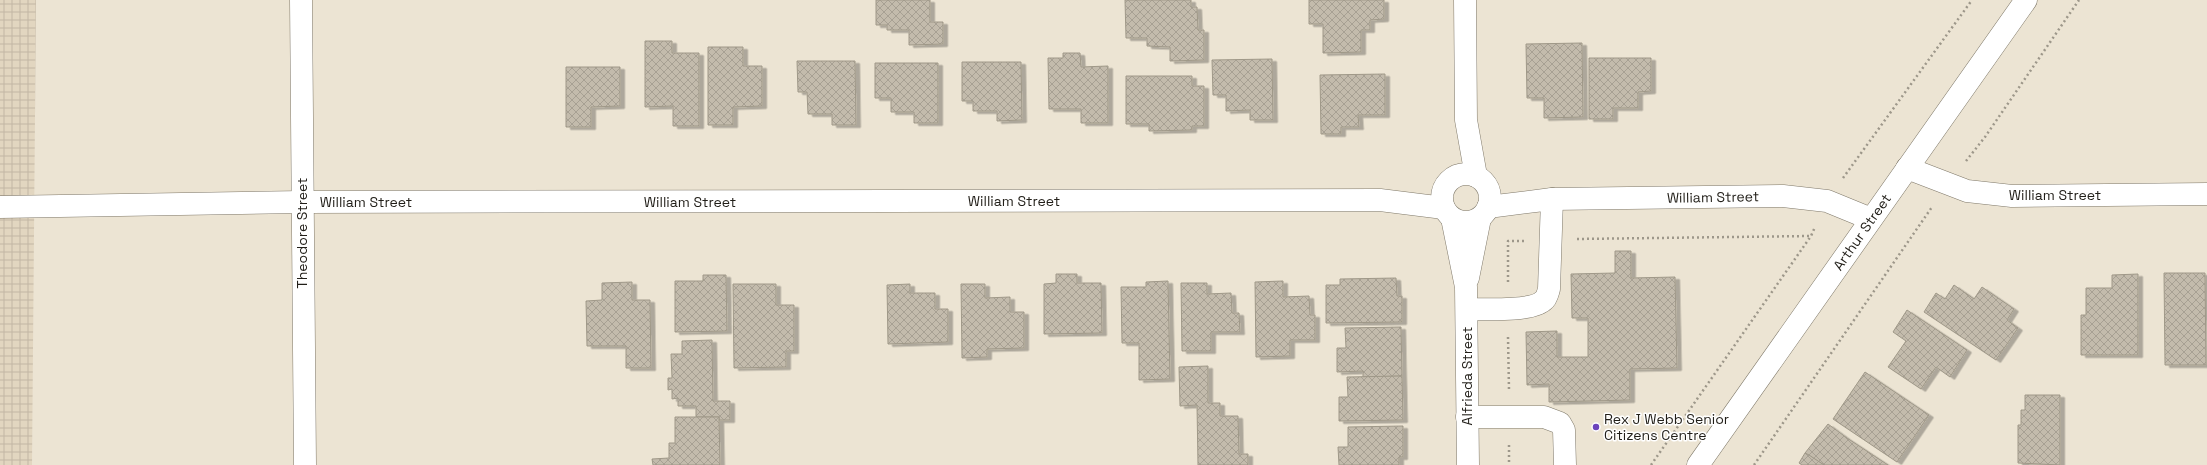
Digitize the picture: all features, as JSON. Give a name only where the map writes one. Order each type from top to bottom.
[{"type":"street","name":"Theodore Street","points":[[301,0],[305,465]]},
{"type":"street","name":"Alfrieda Street","points":[[1465,0],[1466,120],[1483,197],[1466,287]]},
{"type":"street","name":"Arthur Street","points":[[1698,465],[2026,0]]},
{"type":"street","name":"Alfrieda Street","points":[[1466,120],[1449,198],[1466,287],[1468,465]]},
{"type":"street","name":"William Street","points":[[1907,168],[1966,191],[2012,196],[2207,194]]},
{"type":"street","points":[[1462,174],[1483,197],[1466,222],[1449,198],[1462,174]]},
{"type":"street","name":"William Street","points":[[1483,197],[1552,199],[1783,196],[1827,201],[1871,219]]},
{"type":"street","name":"William Street","points":[[0,207],[302,202],[1380,200],[1449,198]]},
{"type":"street","points":[[1467,309],[1508,308],[1536,305],[1545,300],[1549,289],[1552,199]]},
{"type":"street","points":[[1467,417],[1544,417],[1560,423],[1564,430],[1565,465]]},
{"type":"path","points":[[1651,465],[1811,236],[1827,201],[1972,0]]},
{"type":"path","points":[[1754,465],[1948,184],[1985,137],[2079,0]]},
{"type":"path","points":[[1509,465],[1508,241],[1811,236]]},
{"type":"shaded area","points":[[0,0],[36,0],[32,465],[0,465]]},
{"type":"building","points":[[876,0],[930,0],[930,22],[943,22],[943,44],[909,45],[909,30],[887,30],[887,25],[876,25]]},
{"type":"building","points":[[1125,0],[1191,0],[1191,7],[1197,7],[1198,30],[1204,30],[1204,60],[1170,61],[1170,47],[1147,46],[1147,38],[1126,38]]},
{"type":"building","points":[[1309,0],[1384,0],[1384,19],[1370,20],[1370,30],[1361,30],[1361,52],[1323,53],[1323,24],[1309,24]]},
{"type":"building","points":[[645,41],[672,41],[672,53],[699,53],[699,126],[673,126],[673,106],[645,107]]},
{"type":"building","points":[[1582,43],[1583,117],[1544,118],[1544,98],[1527,98],[1526,44]]},
{"type":"building","points":[[708,47],[743,47],[743,66],[762,66],[762,106],[733,107],[733,125],[708,125]]},
{"type":"building","points":[[1063,53],[1080,53],[1081,67],[1108,66],[1108,123],[1081,123],[1081,109],[1049,109],[1048,58],[1063,58]]},
{"type":"building","points":[[1589,58],[1651,58],[1651,91],[1638,92],[1638,108],[1613,108],[1613,119],[1589,119]]},
{"type":"building","points":[[1272,59],[1273,120],[1250,120],[1250,110],[1226,111],[1226,95],[1213,95],[1212,60]]},
{"type":"building","points":[[797,61],[855,61],[856,125],[832,125],[832,114],[808,114],[807,92],[798,92]]},
{"type":"building","points":[[962,62],[1021,62],[1022,120],[997,121],[997,111],[973,111],[973,101],[962,101]]},
{"type":"building","points":[[875,63],[938,63],[938,123],[914,123],[914,112],[891,112],[891,98],[875,98]]},
{"type":"building","points":[[566,67],[620,67],[620,106],[591,107],[591,127],[566,127]]},
{"type":"building","points":[[1385,74],[1385,115],[1358,115],[1359,127],[1341,127],[1341,134],[1321,134],[1320,75]]},
{"type":"building","points":[[1126,76],[1192,76],[1192,86],[1204,86],[1204,126],[1192,126],[1192,130],[1149,131],[1149,124],[1126,124]]},
{"type":"building","points":[[1615,251],[1631,251],[1631,278],[1675,277],[1677,368],[1630,369],[1630,400],[1549,402],[1549,384],[1527,385],[1526,332],[1557,331],[1557,357],[1588,357],[1588,318],[1572,318],[1571,274],[1615,273]]},
{"type":"building","points":[[2164,273],[2205,273],[2206,365],[2165,365]]},
{"type":"building","points":[[1056,274],[1077,274],[1077,283],[1101,283],[1102,333],[1044,334],[1044,284],[1056,283]]},
{"type":"building","points":[[2138,274],[2138,355],[2081,355],[2081,315],[2086,315],[2086,288],[2112,288],[2112,275]]},
{"type":"building","points":[[703,275],[726,275],[727,331],[675,332],[675,281],[703,281]]},
{"type":"building","points":[[1396,278],[1397,296],[1402,296],[1402,322],[1326,323],[1326,285],[1340,285],[1340,279]]},
{"type":"building","points":[[1168,281],[1170,379],[1139,380],[1139,343],[1122,343],[1121,287],[1146,287],[1146,282]]},
{"type":"building","points":[[1283,281],[1283,297],[1309,296],[1310,315],[1315,315],[1315,340],[1290,340],[1290,356],[1256,357],[1255,282]]},
{"type":"building","points":[[632,282],[632,300],[650,300],[651,368],[626,368],[626,346],[587,346],[586,301],[602,300],[602,283]]},
{"type":"building","points":[[1181,283],[1207,283],[1207,294],[1231,293],[1232,313],[1239,313],[1240,332],[1211,332],[1211,351],[1182,351]]},
{"type":"building","points":[[733,284],[776,284],[776,305],[794,305],[794,351],[786,351],[786,367],[734,368]]},
{"type":"building","points":[[910,284],[910,293],[935,293],[935,309],[948,309],[948,342],[888,344],[887,285]]},
{"type":"building","points":[[961,284],[985,284],[985,298],[1010,297],[1010,312],[1024,312],[1024,348],[987,349],[987,357],[962,358]]},
{"type":"building","points":[[1954,285],[1974,299],[1982,287],[2014,309],[2007,320],[2018,328],[1996,360],[1924,312],[1936,293],[1945,299]]},
{"type":"building","points":[[1907,310],[1967,350],[1950,377],[1936,367],[1921,389],[1888,367],[1906,341],[1893,332]]},
{"type":"building","points":[[1401,327],[1402,376],[1363,377],[1363,371],[1337,372],[1337,348],[1346,348],[1345,328]]},
{"type":"building","points":[[712,340],[713,401],[730,401],[730,420],[719,420],[719,417],[696,417],[696,406],[678,406],[678,398],[672,399],[672,389],[668,390],[668,378],[672,378],[671,354],[682,354],[682,341]]},
{"type":"building","points":[[1208,366],[1208,403],[1220,403],[1220,416],[1238,416],[1239,454],[1248,454],[1248,465],[1198,465],[1197,405],[1180,406],[1179,367]]},
{"type":"building","points":[[1865,372],[1929,415],[1897,462],[1833,419]]},
{"type":"building","points":[[1402,376],[1403,420],[1339,421],[1339,397],[1348,397],[1347,377]]},
{"type":"building","points":[[2025,395],[2060,395],[2060,465],[2018,463],[2018,425],[2021,425],[2021,410],[2025,410]]},
{"type":"building","points":[[675,417],[719,417],[720,465],[653,465],[652,459],[669,458],[669,443],[675,443]]},
{"type":"building","points":[[1828,424],[1888,465],[1824,465],[1805,453]]},
{"type":"building","points":[[1403,426],[1403,457],[1399,457],[1399,465],[1339,465],[1338,447],[1348,447],[1348,427]]},
{"type":"building","points":[[1805,453],[1824,465],[1802,465],[1799,463]]},
{"type":"place","name":"Rex J Webb Senior Citizens Centre","points":[[1596,427]]}]
